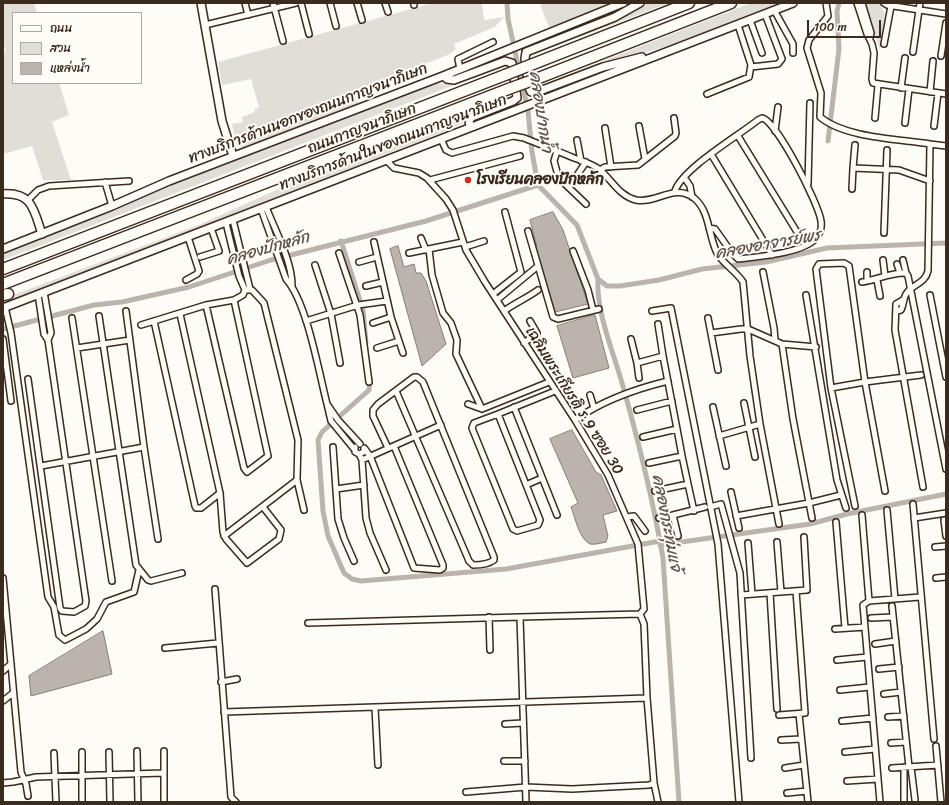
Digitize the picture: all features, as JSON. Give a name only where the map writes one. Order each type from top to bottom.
[{"type":"highway","name":"ถนนกาญจนาภิเษก","points":[[3,269],[689,3]]},
{"type":"highway","name":"ถนนกาญจนาภิเษก","points":[[3,284],[731,3]]},
{"type":"main road","points":[[201,3],[222,121],[233,156]]},
{"type":"main road","name":"ทางบริการด้านนอกของถนนกาญจนาภิเษก","points":[[3,249],[112,206],[169,181],[523,45],[623,3]]},
{"type":"main road","points":[[640,3],[615,17],[526,52],[525,59],[531,92],[537,92],[603,67],[668,50]]},
{"type":"main road","name":"ทางบริการด้านในของถนนกาญจนาภิเษก","points":[[4,308],[668,50],[738,25],[793,3]]},
{"type":"main road","points":[[611,8],[616,9],[618,12],[615,17]]},
{"type":"main road","points":[[444,76],[447,80],[454,80],[505,60],[512,63],[517,98],[513,101],[472,117],[469,120],[470,127]]},
{"type":"main road","points":[[3,194],[19,195],[28,200],[33,208],[42,234]]},
{"type":"street","points":[[245,3],[248,15]]},
{"type":"street","points":[[205,25],[248,15],[273,6],[296,3]]},
{"type":"street","points":[[301,3],[309,34]]},
{"type":"street","points":[[330,3],[336,26]]},
{"type":"street","points":[[357,3],[362,20]]},
{"type":"street","points":[[386,3],[388,12]]},
{"type":"street","points":[[826,3],[828,16],[809,40],[807,48],[821,93],[819,115],[822,119],[836,126],[863,135],[946,146]]},
{"type":"street","points":[[857,3],[874,52],[873,83],[878,85],[946,94]]},
{"type":"street","points":[[862,3],[871,33],[870,38]]},
{"type":"street","points":[[884,3],[946,14]]},
{"type":"street","points":[[913,52],[920,3]]},
{"type":"street","points":[[884,44],[890,4]]},
{"type":"street","points":[[273,6],[283,41]]},
{"type":"street","points":[[774,10],[793,44],[793,53]]},
{"type":"street","points":[[751,68],[778,64],[782,59],[765,14]]},
{"type":"street","points":[[750,20],[762,53]]},
{"type":"street","points":[[941,56],[946,23]]},
{"type":"street","points":[[707,94],[745,80],[749,77],[751,68],[738,25]]},
{"type":"street","points":[[460,69],[458,59],[492,42]]},
{"type":"street","points":[[901,88],[905,58]]},
{"type":"street","points":[[930,92],[933,61]]},
{"type":"street","points":[[875,118],[878,85]]},
{"type":"street","points":[[905,123],[909,89]]},
{"type":"street","points":[[934,126],[938,93]]},
{"type":"street","points":[[808,185],[810,103]]},
{"type":"street","points":[[775,131],[778,107]]},
{"type":"street","points":[[600,170],[605,167],[635,166],[645,159],[675,136],[674,118]]},
{"type":"street","points":[[675,192],[677,184],[711,154],[762,118],[765,119],[775,131],[808,185],[822,222],[816,238],[805,245],[772,255],[738,259],[715,229],[709,228]]},
{"type":"street","points":[[639,126],[645,159]]},
{"type":"street","points":[[605,128],[611,167]]},
{"type":"street","points":[[441,139],[446,150],[452,153],[513,136],[524,138],[600,170],[618,190],[635,200],[654,199],[675,192],[680,192],[692,197],[702,208],[718,255],[738,273],[745,288],[748,329],[760,424],[779,524]]},
{"type":"street","points":[[738,136],[805,245]]},
{"type":"street","points":[[577,140],[583,162],[568,186],[586,204]]},
{"type":"street","points":[[923,487],[895,330],[897,311],[896,304],[903,300],[907,292],[926,276],[929,254],[930,144]]},
{"type":"street","points":[[852,189],[855,145]]},
{"type":"street","points":[[884,233],[888,150]]},
{"type":"street","points":[[557,151],[554,161],[560,179]]},
{"type":"street","points":[[711,154],[772,255]]},
{"type":"street","points":[[430,180],[520,156]]},
{"type":"street","name":"เฉลิมพระเกียรติ ร.9 ซอย 30","points":[[386,160],[391,166],[419,173],[430,180],[453,210],[464,245],[493,294],[575,420],[608,475],[627,517],[638,547],[644,608],[640,614]]},
{"type":"street","points":[[853,168],[899,170],[930,181]]},
{"type":"street","points":[[684,177],[690,186],[692,197]]},
{"type":"street","points":[[28,200],[38,190],[49,186],[129,181]]},
{"type":"street","points":[[105,182],[112,206]]},
{"type":"street","points":[[264,208],[284,254],[292,277],[292,286],[306,321],[329,416],[333,425],[359,454],[362,460],[366,518],[370,534],[386,570]]},
{"type":"street","points":[[264,208],[277,256],[286,280],[292,286]]},
{"type":"street","points":[[493,294],[521,272],[505,212]]},
{"type":"street","points":[[141,325],[206,305],[234,300],[248,290],[247,274],[244,262],[229,221]]},
{"type":"street","points":[[229,221],[239,276],[248,290],[259,296],[264,303],[272,332],[298,440],[297,480],[304,510]]},
{"type":"street","points":[[200,258],[219,251],[211,228]]},
{"type":"street","points":[[528,231],[553,317],[558,319],[599,309]]},
{"type":"street","points":[[186,280],[197,274],[199,271],[188,237]]},
{"type":"street","points":[[421,238],[427,249],[432,274],[443,313],[451,323],[456,340],[456,354],[482,409]]},
{"type":"street","points":[[408,253],[484,241]]},
{"type":"street","points":[[374,242],[391,317],[403,353]]},
{"type":"street","points":[[573,250],[588,290],[593,310]]},
{"type":"street","points":[[340,253],[359,305],[369,382]]},
{"type":"street","points":[[359,262],[377,257]]},
{"type":"street","points":[[883,260],[885,276]]},
{"type":"street","points":[[903,260],[912,289],[946,469]]},
{"type":"street","points":[[855,506],[831,388],[816,269],[819,264],[844,262],[849,266],[865,382],[885,491]]},
{"type":"street","points":[[897,264],[900,273]]},
{"type":"street","points":[[315,265],[331,314],[340,363]]},
{"type":"street","points":[[497,300],[538,266]]},
{"type":"street","points":[[763,272],[775,340]]},
{"type":"street","points":[[867,272],[865,281],[877,280],[885,276],[906,273]]},
{"type":"street","points":[[877,280],[880,296]]},
{"type":"street","points":[[366,286],[383,282]]},
{"type":"street","points":[[504,311],[516,302],[527,298],[538,290]]},
{"type":"street","points":[[41,293],[47,309],[51,333],[48,340]]},
{"type":"street","points":[[28,379],[60,608],[62,611],[74,612],[85,606],[86,601],[67,461],[48,340],[44,334],[41,311],[41,293]]},
{"type":"street","points":[[930,294],[946,377]]},
{"type":"street","points":[[806,295],[841,495],[846,508]]},
{"type":"street","points":[[206,305],[244,468],[247,472],[268,456],[234,300]]},
{"type":"street","points":[[306,321],[359,305],[387,301]]},
{"type":"street","points":[[4,308],[11,333],[48,597],[54,607],[58,632],[62,639],[69,638],[86,629],[97,618],[106,602],[134,592],[139,570]]},
{"type":"street","points":[[652,311],[671,308],[707,507],[718,544],[738,802]]},
{"type":"street","points":[[126,311],[158,539]]},
{"type":"street","points":[[180,314],[220,493],[224,536],[245,562],[250,563],[281,535],[281,530],[262,506]]},
{"type":"street","points":[[99,316],[134,560],[139,570],[148,580],[151,581],[182,573]]},
{"type":"street","points":[[373,324],[391,317]]},
{"type":"street","points":[[72,318],[112,581]]},
{"type":"street","points":[[708,318],[718,370]]},
{"type":"street","points":[[154,321],[196,508],[201,508],[220,493]]},
{"type":"street","points":[[524,343],[537,333],[530,321]]},
{"type":"street","points":[[658,324],[682,456],[694,511]]},
{"type":"street","points":[[711,334],[748,329],[782,344],[816,347]]},
{"type":"street","points":[[631,339],[639,378]]},
{"type":"street","points":[[77,348],[130,340]]},
{"type":"street","points":[[3,341],[11,401]]},
{"type":"street","points":[[377,348],[399,341]]},
{"type":"street","points":[[782,344],[812,518]]},
{"type":"street","points":[[637,363],[663,356]]},
{"type":"street","points":[[831,388],[921,375]]},
{"type":"street","points":[[388,448],[373,416],[373,410],[378,404],[414,377],[420,379],[441,425],[494,557],[491,562],[473,565],[469,561],[417,436],[396,391]]},
{"type":"street","points":[[575,420],[594,408],[634,389],[668,381]]},
{"type":"street","points":[[468,404],[482,409],[549,382]]},
{"type":"street","points":[[498,414],[540,522],[516,531],[513,529],[472,428],[474,423],[555,391]]},
{"type":"street","points":[[590,395],[594,408]]},
{"type":"street","points":[[637,410],[672,401]]},
{"type":"street","points":[[744,402],[755,457]]},
{"type":"street","points":[[327,404],[338,420],[370,456],[414,568],[440,570],[443,568],[443,565],[394,446]]},
{"type":"street","points":[[514,407],[557,515]]},
{"type":"street","points":[[713,407],[726,466]]},
{"type":"street","points":[[719,436],[760,424]]},
{"type":"street","points":[[362,460],[441,425]]},
{"type":"street","points":[[643,437],[677,429]]},
{"type":"street","points":[[354,449],[360,444]]},
{"type":"street","points":[[41,466],[144,447]]},
{"type":"street","points":[[333,447],[340,530],[354,561]]},
{"type":"street","points":[[359,454],[365,449]]},
{"type":"street","points":[[649,463],[682,456]]},
{"type":"street","points":[[526,485],[542,478]]},
{"type":"street","points":[[224,536],[297,480]]},
{"type":"street","points":[[655,491],[688,484]]},
{"type":"street","points":[[336,489],[364,485]]},
{"type":"street","points":[[731,492],[739,528]]},
{"type":"street","points":[[736,516],[809,504],[841,495]]},
{"type":"street","points":[[659,518],[721,504],[740,573],[751,758]]},
{"type":"street","points":[[913,504],[920,597],[934,739]]},
{"type":"street","points":[[887,510],[895,598]]},
{"type":"street","points":[[914,518],[946,513]]},
{"type":"street","points":[[674,515],[678,536]]},
{"type":"street","points":[[862,515],[869,601]]},
{"type":"street","points":[[627,517],[636,517],[645,531]]},
{"type":"street","points":[[944,520],[946,536]]},
{"type":"street","points":[[836,522],[845,628]]},
{"type":"street","points":[[741,595],[807,590],[804,537]]},
{"type":"street","points":[[777,542],[781,592]]},
{"type":"street","points":[[748,543],[752,594]]},
{"type":"street","points":[[935,547],[946,546]]},
{"type":"street","points":[[936,578],[946,577]]},
{"type":"street","points":[[3,578],[21,772],[28,796]]},
{"type":"street","points":[[215,589],[231,797],[236,802]]},
{"type":"street","points":[[779,715],[805,713],[796,591]]},
{"type":"street","points":[[770,593],[777,708]]},
{"type":"street","points":[[880,802],[863,606],[869,601],[920,597]]},
{"type":"street","points":[[892,606],[908,767],[915,800]]},
{"type":"street","points":[[308,623],[520,616],[640,614],[644,624],[647,698],[654,783],[658,802]]},
{"type":"street","points":[[520,616],[526,802]]},
{"type":"street","points":[[489,617],[490,650]]},
{"type":"street","points":[[871,618],[894,617]]},
{"type":"street","points":[[835,629],[865,628]]},
{"type":"street","points":[[875,644],[896,641]]},
{"type":"street","points":[[165,648],[218,643]]},
{"type":"street","points":[[837,660],[867,657]]},
{"type":"street","points":[[3,671],[12,664]]},
{"type":"street","points":[[880,669],[899,667]]},
{"type":"street","points":[[221,682],[237,679]]},
{"type":"street","points":[[840,690],[870,687]]},
{"type":"street","points":[[884,694],[901,692]]},
{"type":"street","points":[[3,701],[13,693]]},
{"type":"street","points":[[224,712],[522,704],[647,698]]},
{"type":"street","points":[[375,708],[378,765]]},
{"type":"street","points":[[799,714],[808,802]]},
{"type":"street","points":[[888,717],[904,716]]},
{"type":"street","points":[[842,721],[872,718]]},
{"type":"street","points":[[505,724],[523,723]]},
{"type":"street","points":[[781,740],[801,739]]},
{"type":"street","points":[[891,743],[906,742]]},
{"type":"street","points":[[936,746],[941,802]]},
{"type":"street","points":[[845,752],[875,749]]},
{"type":"street","points":[[136,751],[138,802]]},
{"type":"street","points":[[164,751],[164,802]]},
{"type":"street","points":[[82,752],[82,802]]},
{"type":"street","points":[[109,752],[110,802]]},
{"type":"street","points":[[54,753],[56,802]]},
{"type":"street","points":[[504,761],[525,761]]},
{"type":"street","points":[[785,768],[804,765]]},
{"type":"street","points":[[892,768],[938,765]]},
{"type":"street","points":[[904,801],[908,767]]},
{"type":"street","points":[[3,783],[13,782],[24,778],[163,772]]},
{"type":"street","points":[[847,781],[878,779]]},
{"type":"street","points":[[466,792],[526,788],[608,788],[649,785],[654,783]]},
{"type":"street","points":[[786,793],[806,791]]},
{"type":"green space","points":[[3,3],[34,3],[37,12],[12,12],[12,84],[59,84],[69,115],[52,122],[71,180],[43,180],[32,146],[3,154],[3,53],[6,52],[3,41]]},
{"type":"green space","points":[[433,3],[482,3],[484,20],[504,17],[495,27],[454,44],[456,49],[450,54],[360,90],[355,97],[358,103],[242,148],[236,145],[232,124],[243,122],[242,117],[255,112],[254,109],[259,108],[251,79],[222,85],[218,62]]},
{"type":"green space","points":[[545,3],[616,3],[550,29],[540,5]]},
{"type":"green space","points":[[646,3],[669,3],[556,46],[555,42],[616,18]]},
{"type":"green space","points":[[751,3],[780,3],[672,45],[615,61],[564,81],[562,77]]},
{"type":"green space","points":[[864,3],[881,3],[885,15],[880,50]]},
{"type":"green space","points":[[504,63],[508,64],[3,260],[3,253],[114,211],[155,191],[431,84],[451,83]]},
{"type":"green space","points":[[514,96],[514,98],[458,126],[3,304],[3,299],[201,224],[307,176]]},
{"type":"water","points":[[553,212],[563,230],[588,304],[555,312],[535,249],[537,247],[530,220]]},
{"type":"water","points":[[398,246],[404,267],[414,264],[416,273],[421,273],[426,281],[446,344],[422,366],[390,249]]},
{"type":"water","points":[[595,315],[609,368],[573,378],[557,326]]},
{"type":"water","points":[[572,430],[596,472],[601,475],[617,511],[603,515],[608,536],[606,542],[590,544],[580,533],[571,507],[578,503],[550,439]]},
{"type":"water","points":[[103,631],[112,674],[31,696],[29,676]]},
{"type":"waterway","name":"คลองอาจารย์พร","points":[[507,3],[508,19],[528,111],[532,152],[538,185],[577,225],[598,279],[607,286],[620,286],[659,280],[702,269],[766,262],[827,248],[946,243]]},
{"type":"waterway","points":[[828,141],[839,49],[837,11],[839,3]]},
{"type":"waterway","name":"คลองปักหลัก","points":[[3,329],[94,305],[122,302],[189,287],[271,260],[426,221],[538,185]]},
{"type":"waterway","points":[[341,241],[363,310],[366,343]]},
{"type":"waterway","name":"คลองกระทุ่มแจ้","points":[[598,279],[598,292],[602,318],[622,383],[639,448],[655,514],[663,558],[679,802]]},
{"type":"waterway","points":[[370,379],[369,390],[322,432],[318,440],[323,511],[328,536],[344,573],[352,579],[361,581],[506,569],[660,541]]},
{"type":"waterway","points":[[660,545],[810,524],[847,514],[946,494]]},
{"type":"place","name":"โรงเรียนคลองปักหลัก","points":[[468,180]]},
{"type":"water label","name":"คลองปากน้ำ","points":[[540,112]]}]
